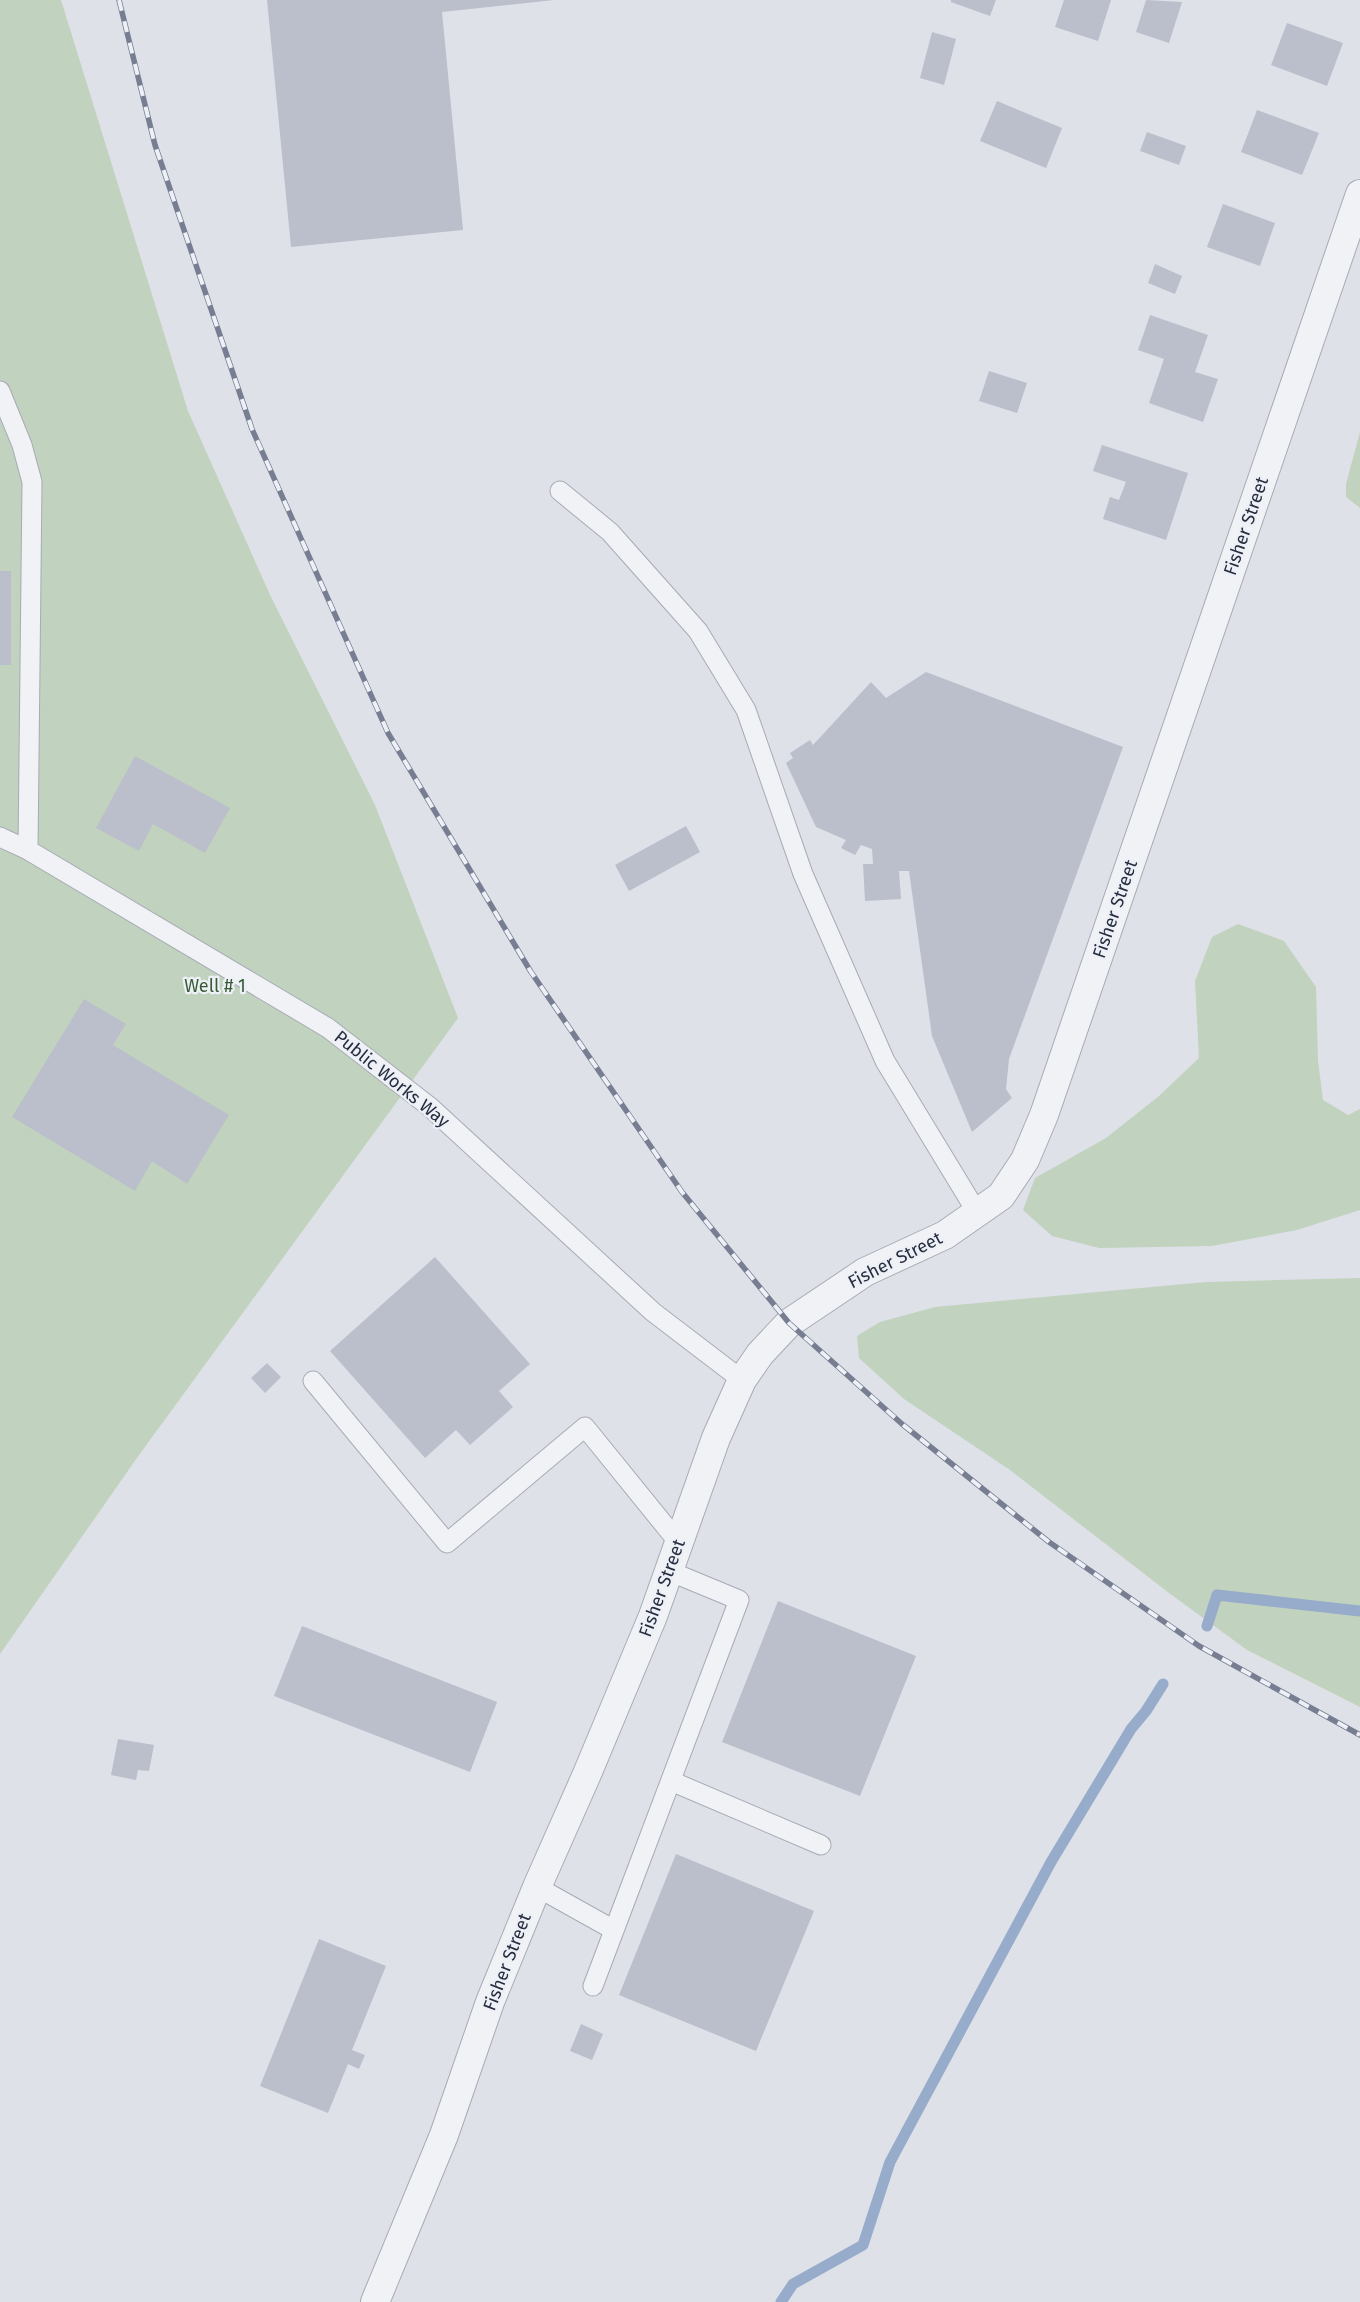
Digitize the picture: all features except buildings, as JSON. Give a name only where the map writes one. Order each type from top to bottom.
[{"type":"street","name":"Fisher Street","points":[[375,2302],[444,2135],[490,2002],[536,1887],[587,1774],[653,1616],[716,1438],[742,1380],[760,1354],[789,1323],[865,1272],[945,1235],[978,1214],[1001,1196],[1025,1160],[1044,1115],[1360,194]]},
{"type":"lane","points":[[0,391],[22,445],[32,482],[28,850]]},
{"type":"lane","points":[[560,491],[610,532],[698,631],[746,710],[803,874],[884,1061],[978,1214]]},
{"type":"lane","name":"Public Works Way","points":[[0,837],[28,850],[328,1028],[430,1107],[653,1312],[742,1380]]},
{"type":"lane","points":[[313,1381],[447,1543],[585,1427],[679,1544]]},
{"type":"lane","points":[[593,1986],[739,1600],[669,1571]]},
{"type":"lane","points":[[671,1781],[821,1845]]},
{"type":"lane","points":[[536,1887],[614,1930]]},
{"type":"green space","name":"Well # 1","points":[[0,0],[61,0],[188,411],[271,597],[375,805],[458,1018],[139,1455],[0,1654]]},
{"type":"green space","points":[[1360,432],[1360,508],[1346,497],[1346,484]]},
{"type":"green space","points":[[1238,924],[1284,941],[1316,987],[1318,1061],[1323,1100],[1348,1115],[1360,1109],[1360,1210],[1297,1230],[1212,1246],[1099,1248],[1052,1236],[1023,1210],[1035,1178],[1106,1138],[1159,1096],[1199,1058],[1195,981],[1212,937]]},
{"type":"green space","points":[[1360,1278],[1360,1707],[1247,1650],[1169,1593],[1010,1470],[904,1399],[859,1358],[857,1336],[880,1322],[935,1307],[1206,1282]]},
{"type":"waterway","points":[[1207,1626],[1217,1595],[1360,1611]]},
{"type":"waterway","points":[[781,2302],[793,2284],[863,2245],[890,2162],[1051,1862],[1131,1729],[1146,1711],[1163,1684]]},
{"type":"railway","points":[[119,0],[155,145],[252,429],[388,733],[531,972],[682,1192],[789,1323],[902,1424],[1049,1542],[1199,1646],[1360,1735]]}]
